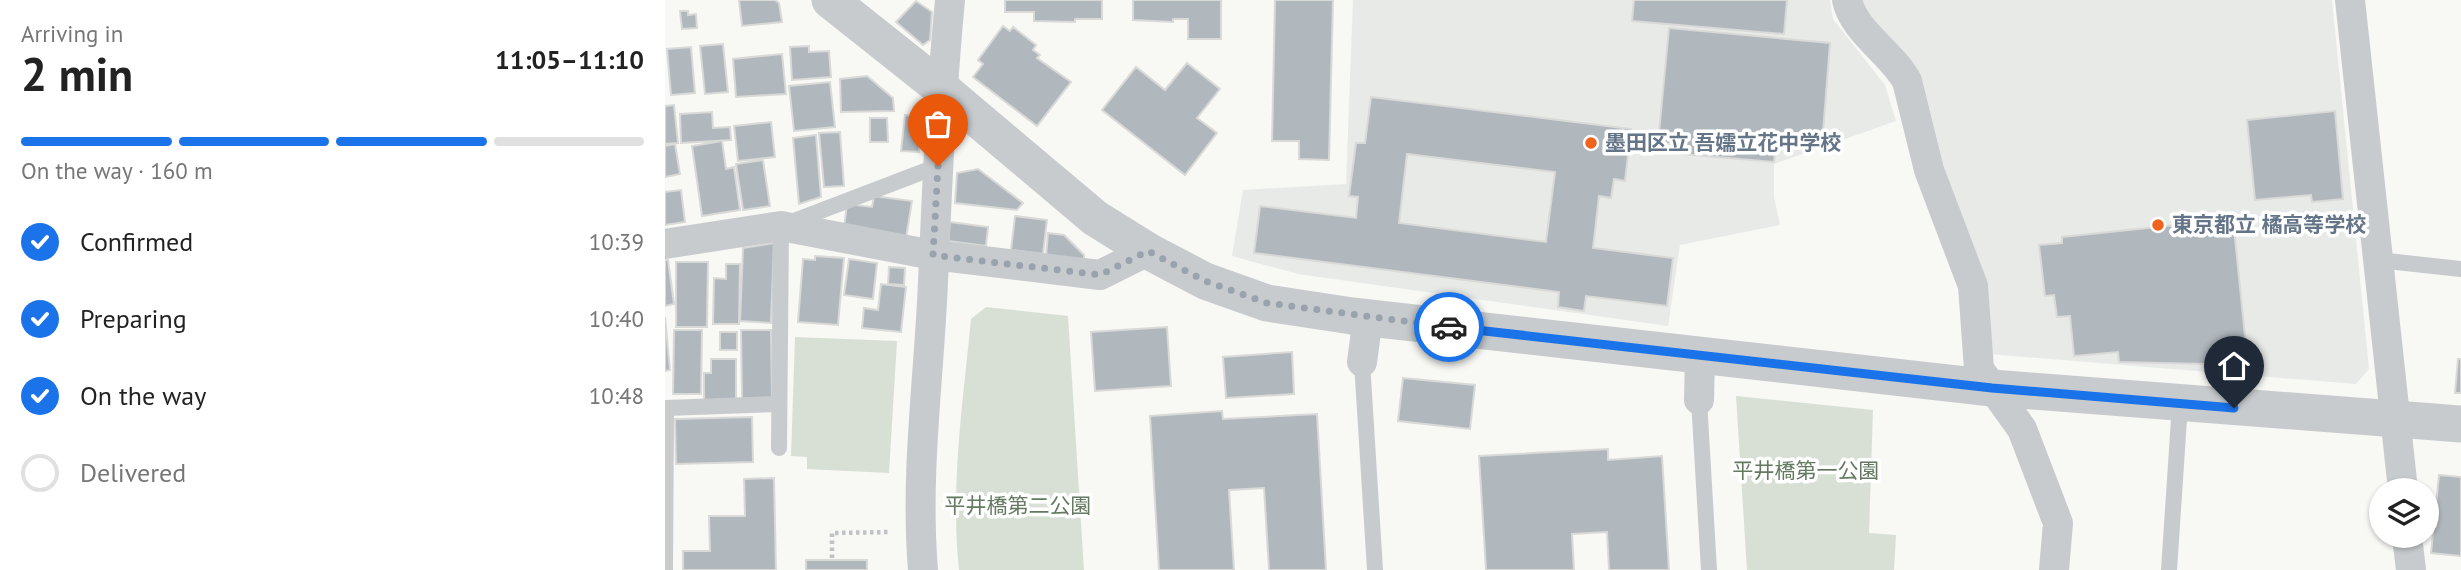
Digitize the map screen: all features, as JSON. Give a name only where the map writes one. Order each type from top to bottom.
[{"type":"street","points":[[829,0],[942,89],[1095,218],[1148,251],[1205,281],[1267,303],[1700,356],[1992,388],[2461,424]]},
{"type":"street","points":[[923,570],[920,471],[942,89],[950,0]]},
{"type":"street","points":[[1847,0],[1850,15],[1907,80],[1929,170],[1973,286],[1979,369],[2022,429],[2058,523],[2054,570]]},
{"type":"street","points":[[2350,0],[2402,478]]},
{"type":"street","points":[[665,244],[781,226],[933,255],[1100,275],[1148,251]]},
{"type":"street","points":[[1362,362],[1368,317]]},
{"type":"street","points":[[1699,400],[1700,356]]},
{"type":"street","points":[[2408,548],[2411,570]]},
{"type":"lane","points":[[779,448],[781,226],[938,166]]},
{"type":"lane","points":[[2378,260],[2461,269]]},
{"type":"lane","points":[[1362,362],[1375,570]]},
{"type":"lane","points":[[1699,400],[1709,570]]},
{"type":"lane","points":[[665,569],[666,408],[779,404]]},
{"type":"lane","points":[[2169,570],[2180,404]]},
{"type":"path","points":[[832,558],[832,533],[899,532]]},
{"type":"shaded area","name":"墨田区立 吾嬬立花中学校","points":[[1353,0],[1830,0],[1833,19],[1885,85],[1896,121],[1774,164],[1774,197],[1780,225],[1680,245],[1668,326],[1298,274],[1232,256],[1243,190],[1346,184]]},
{"type":"shaded area","name":"東京都立 橘高等学校","points":[[1862,0],[2332,0],[2369,369],[2356,384],[1989,354],[1983,278]]},
{"type":"green space","name":"平井橋第二公園","points":[[986,307],[1068,316],[1084,570],[959,570],[956,507],[964,382],[971,319]]},
{"type":"green space","points":[[795,337],[897,341],[889,473],[807,469],[807,457],[791,456]]},
{"type":"green space","name":"平井橋第一公園","points":[[1736,396],[1873,410],[1869,533],[1896,535],[1894,570],[1747,570]]},
{"type":"building","points":[[739,0],[775,0],[779,3],[782,22],[742,26]]},
{"type":"building","points":[[1005,0],[1102,0],[1102,19],[1075,19],[1075,22],[1034,21],[1034,12],[1005,12]]},
{"type":"building","points":[[1133,0],[1221,0],[1221,39],[1188,39],[1188,19],[1173,19],[1173,22],[1133,20]]},
{"type":"building","points":[[1275,0],[1333,0],[1329,160],[1299,159],[1299,141],[1272,141]]},
{"type":"building","points":[[1634,0],[1787,0],[1784,34],[1632,21]]},
{"type":"building","points":[[916,1],[932,12],[930,40],[923,45],[896,22]]},
{"type":"building","points":[[680,11],[688,11],[688,15],[696,14],[697,28],[682,29]]},
{"type":"building","points":[[1003,26],[1010,31],[1013,27],[1036,45],[1033,50],[1040,55],[1037,58],[1071,82],[1037,126],[973,77],[983,64],[978,60]]},
{"type":"building","points":[[1669,28],[1830,43],[1822,145],[1807,149],[1776,147],[1774,162],[1671,153],[1671,144],[1658,143]]},
{"type":"building","points":[[723,44],[728,92],[705,94],[700,46]]},
{"type":"building","points":[[809,46],[809,52],[829,51],[831,77],[792,80],[790,47]]},
{"type":"building","points":[[691,47],[695,93],[671,95],[667,49]]},
{"type":"building","points":[[782,54],[786,94],[736,97],[733,59]]},
{"type":"building","points":[[1187,63],[1220,89],[1197,118],[1217,133],[1185,175],[1102,110],[1136,67],[1165,90]]},
{"type":"building","points":[[867,76],[893,98],[894,111],[841,112],[840,79]]},
{"type":"building","points":[[830,82],[835,127],[794,131],[789,86]]},
{"type":"building","points":[[1371,97],[1631,129],[1625,181],[1614,179],[1611,198],[1599,196],[1593,248],[1673,258],[1667,306],[1586,296],[1584,311],[1558,307],[1559,292],[1254,253],[1260,206],[1356,218],[1358,197],[1349,196],[1356,143],[1365,143]],"holes":[[[1407,154],[1555,172],[1546,242],[1399,223]]]},
{"type":"building","points":[[674,105],[678,143],[665,144],[665,106]]},
{"type":"building","points":[[2335,111],[2343,199],[2312,202],[2311,195],[2255,200],[2247,120]]},
{"type":"building","points":[[712,112],[713,128],[730,127],[731,140],[681,143],[680,114]]},
{"type":"building","points":[[905,115],[922,117],[919,152],[901,151]]},
{"type":"building","points":[[870,118],[887,118],[888,142],[870,142]]},
{"type":"building","points":[[771,122],[775,157],[738,161],[734,126]]},
{"type":"building","points":[[840,132],[844,186],[824,187],[819,133]]},
{"type":"building","points":[[816,135],[821,197],[799,204],[793,138]]},
{"type":"building","points":[[722,141],[726,169],[734,167],[740,210],[702,216],[692,146]]},
{"type":"building","points":[[675,144],[680,174],[665,177],[665,146]]},
{"type":"building","points":[[763,160],[770,206],[743,210],[736,164]]},
{"type":"building","points":[[978,169],[1023,203],[1017,210],[955,203],[957,173]]},
{"type":"building","points":[[681,190],[685,222],[665,225],[665,192]]},
{"type":"building","points":[[874,196],[912,201],[906,238],[844,228],[847,204],[872,207]]},
{"type":"building","points":[[1015,216],[1047,220],[1043,254],[1011,250]]},
{"type":"building","points":[[2233,219],[2248,365],[2119,362],[2118,352],[2074,356],[2070,316],[2057,317],[2054,295],[2045,296],[2039,245],[2062,243],[2062,237]]},
{"type":"building","points":[[950,222],[988,227],[986,246],[948,241]]},
{"type":"building","points":[[1048,233],[1064,235],[1084,255],[1084,260],[1046,257]]},
{"type":"building","points":[[774,243],[771,323],[740,321],[743,248]]},
{"type":"building","points":[[815,256],[844,258],[838,325],[798,322],[803,259],[815,260]]},
{"type":"building","points":[[849,259],[877,263],[873,299],[844,295]]},
{"type":"building","points":[[665,260],[668,260],[674,304],[665,306]]},
{"type":"building","points":[[676,262],[708,262],[707,327],[676,327]]},
{"type":"building","points":[[726,264],[740,264],[739,324],[713,324],[714,278],[726,279]]},
{"type":"building","points":[[889,267],[905,268],[904,285],[888,284]]},
{"type":"building","points":[[881,284],[906,287],[901,332],[862,328],[864,308],[878,310]]},
{"type":"building","points":[[665,317],[670,370],[665,371]]},
{"type":"building","points":[[1167,327],[1171,386],[1095,391],[1091,332]]},
{"type":"building","points":[[674,330],[702,330],[701,394],[673,394]]},
{"type":"building","points":[[741,330],[771,330],[772,398],[742,399]]},
{"type":"building","points":[[720,332],[737,332],[737,350],[720,350]]},
{"type":"building","points":[[1292,352],[1294,394],[1226,398],[1223,357]]},
{"type":"building","points":[[711,359],[736,359],[736,401],[704,401],[704,373],[711,373]]},
{"type":"building","points":[[2458,359],[2461,359],[2461,393],[2455,393]]},
{"type":"building","points":[[1403,378],[1475,385],[1470,429],[1398,421]]},
{"type":"building","points":[[1222,411],[1223,419],[1317,414],[1326,570],[1269,570],[1264,488],[1229,490],[1234,570],[1159,570],[1150,416]]},
{"type":"building","points":[[752,417],[753,462],[676,464],[675,419]]},
{"type":"building","points":[[1608,449],[1608,460],[1662,456],[1669,570],[1609,570],[1607,532],[1572,534],[1574,570],[1486,570],[1479,456]]},
{"type":"building","points":[[2439,475],[2461,477],[2461,556],[2431,553],[2432,548],[2439,548]]},
{"type":"building","points":[[774,478],[776,570],[683,570],[683,551],[710,551],[709,516],[745,516],[744,479]]},
{"type":"building","points":[[806,560],[867,560],[867,570],[806,570]]},
{"type":"way so far","points":[[938,166],[933,255],[1100,275],[1148,251],[1205,281],[1267,303],[1449,327]]},
{"type":"place","name":"墨田区立 吾嬬立花中学校","points":[[1591,143]]},
{"type":"place","name":"東京都立 橘高等学校","points":[[2158,225]]},
{"type":"route","points":[[1449,327],[1992,388],[2234,408]]}]
